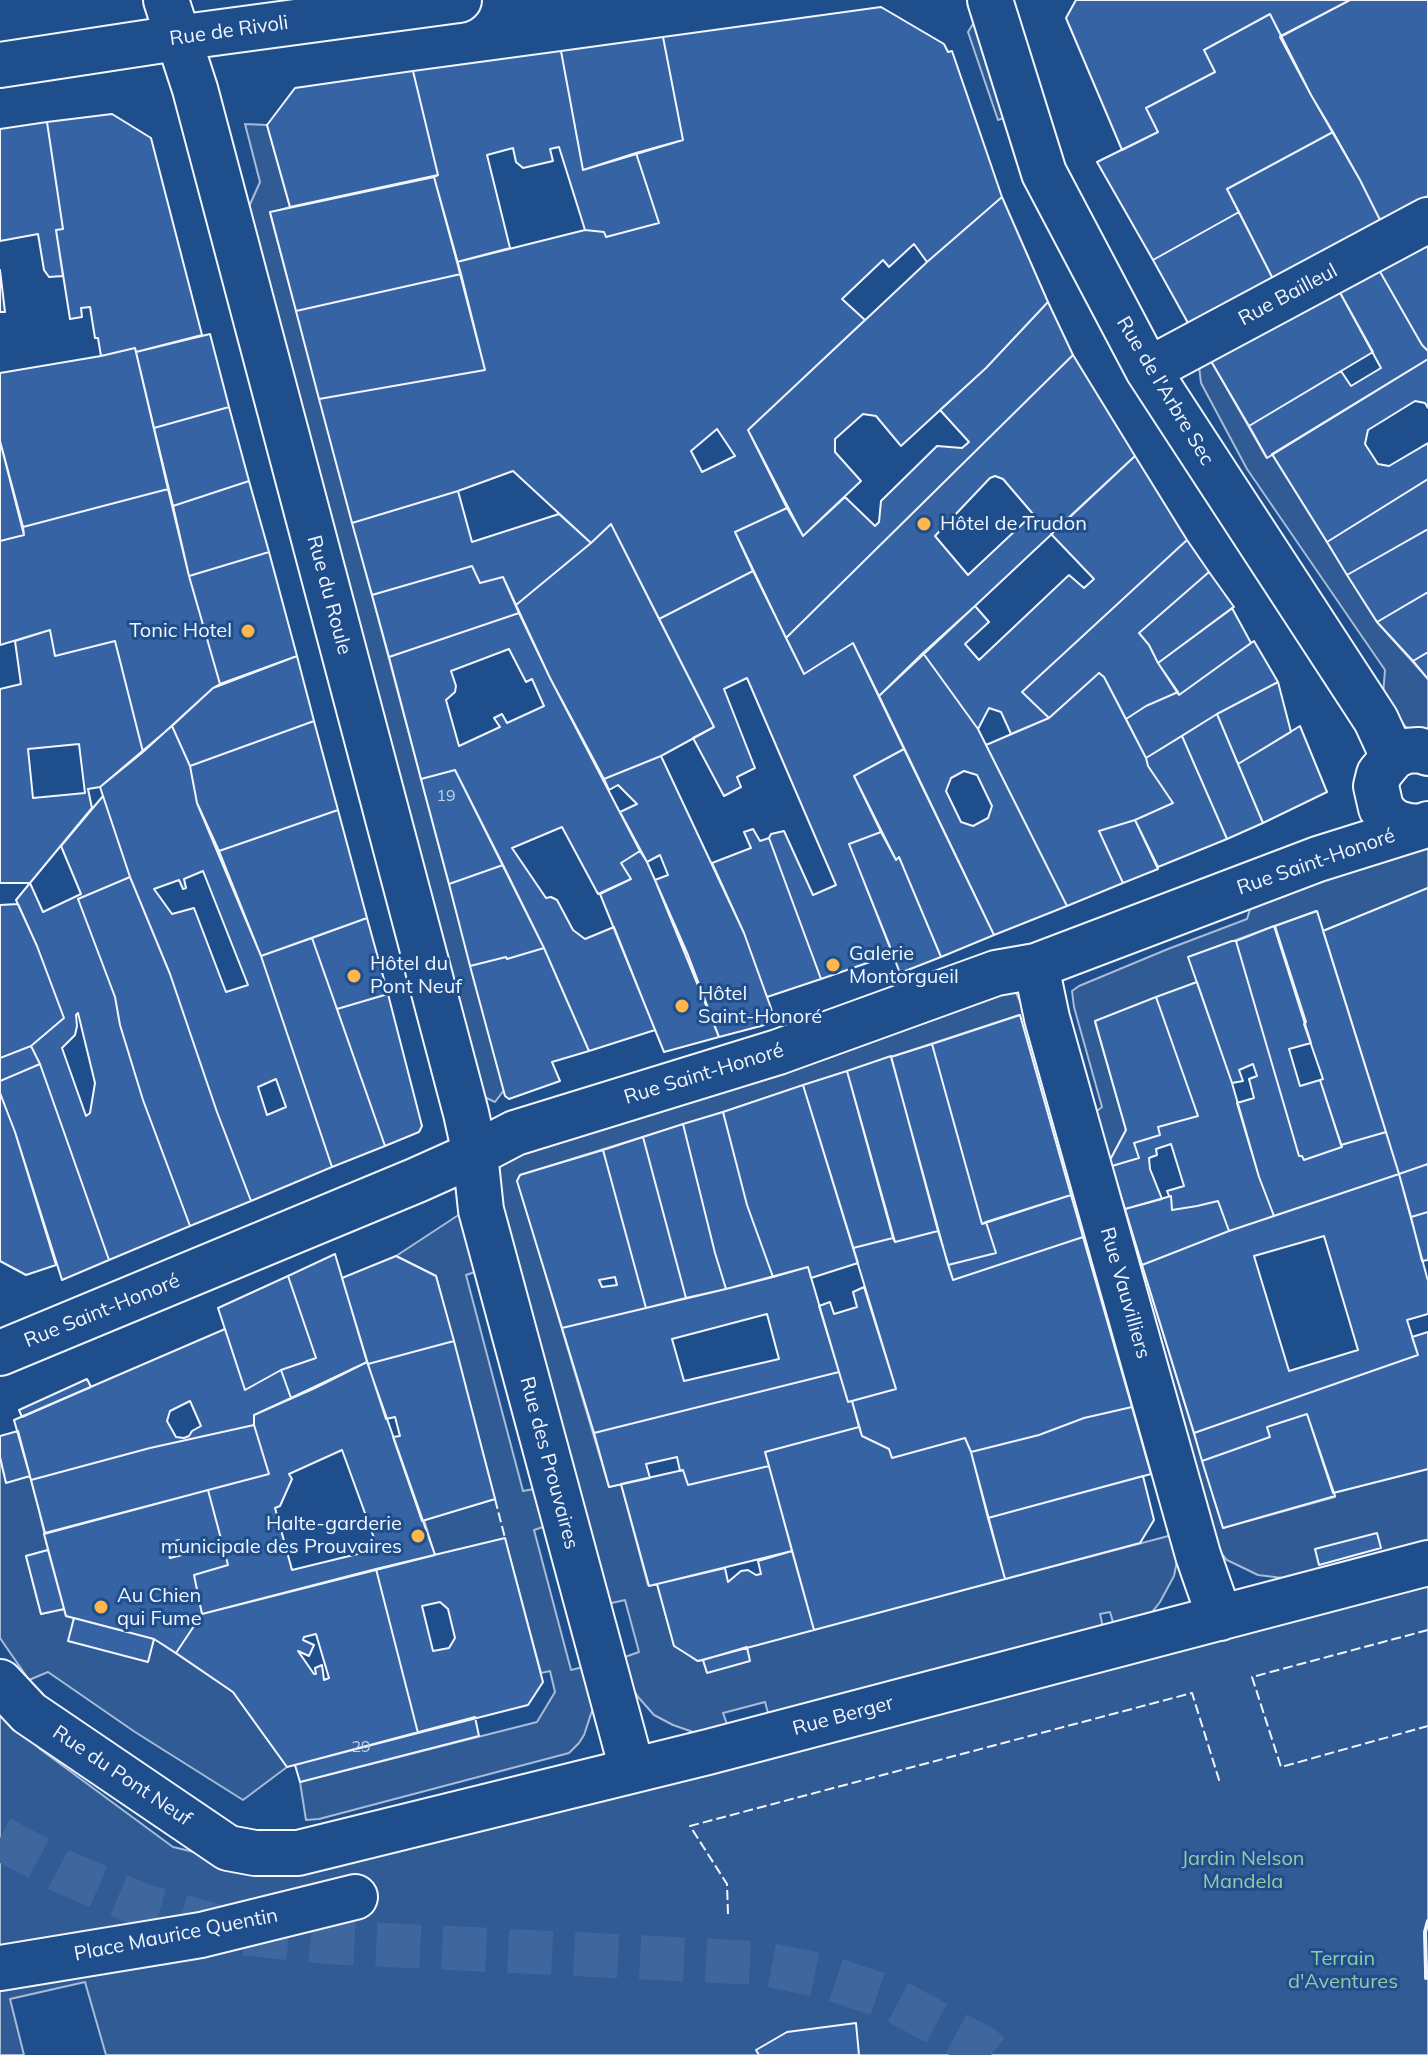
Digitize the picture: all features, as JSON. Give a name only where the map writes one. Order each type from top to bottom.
[{"type":"street","name":"Rue de Rivoli","points":[[0,65],[171,19],[459,0]]},
{"type":"street","name":"Rue de l'Arbre Sec","points":[[990,0],[1044,173],[1148,370],[1376,720],[1410,755]]},
{"type":"street","name":"Rue du Roule","points":[[171,19],[204,119],[475,1154]]},
{"type":"street","name":"Rue Bailleul","points":[[1148,370],[1428,220]]},
{"type":"street","points":[[1410,755],[1379,774],[1376,786],[1381,808],[1388,817],[1408,826],[1424,826]]},
{"type":"street","name":"Rue Saint-Honoré","points":[[0,1353],[417,1180],[515,1133],[778,1052],[996,973],[1036,966],[1318,859],[1424,826]]},
{"type":"street","name":"Rue Vauvilliers","points":[[1036,966],[1052,1034],[1198,1555],[1220,1618]]},
{"type":"street","name":"Rue des Prouvaires","points":[[475,1154],[481,1210],[632,1769]]},
{"type":"street","name":"Rue Berger","points":[[255,1853],[298,1853],[724,1748],[1428,1563]]},
{"type":"street","name":"Rue du Pont Neuf","points":[[0,1682],[29,1713],[228,1848],[255,1853]]},
{"type":"street","name":"Place Maurice Quentin","points":[[0,1968],[45,1976],[355,1897]]},
{"type":"shaded area","points":[[981,11],[1014,114],[998,120],[968,32]]},
{"type":"shaded area","points":[[245,124],[267,125],[290,207],[270,213],[504,1090],[495,1102],[482,1096],[247,211],[260,182]]},
{"type":"shaded area","points":[[1211,361],[1266,457],[1272,454],[1377,622],[1428,679],[1428,749],[1413,736],[1387,703],[1383,695],[1385,670],[1247,469],[1201,383],[1199,366]]},
{"type":"shaded area","points":[[1428,831],[1428,888],[1323,931],[1316,911],[1189,957],[1197,982],[1095,1022],[1126,1130],[1110,1161],[1223,1528],[1335,1497],[1333,1493],[1428,1469],[1428,1545],[1291,1579],[1258,1575],[1227,1560],[1213,1544],[1088,1118],[1102,1107],[1072,991],[1247,919],[1252,903]]},
{"type":"shaded area","points":[[1014,988],[1025,1013],[1158,1472],[1151,1474],[1019,1015],[520,1175],[518,1182],[609,1487],[621,1484],[648,1585],[657,1584],[674,1645],[697,1661],[703,1660],[707,1672],[747,1647],[1176,1534],[1174,1576],[1149,1616],[1115,1629],[1110,1612],[1100,1614],[1104,1632],[770,1720],[765,1702],[723,1713],[729,1730],[693,1732],[673,1725],[654,1715],[639,1698],[622,1658],[639,1652],[625,1600],[607,1604],[495,1181],[498,1165]]},
{"type":"shaded area","points":[[460,1214],[481,1270],[466,1275],[523,1491],[539,1488],[549,1525],[534,1530],[571,1670],[587,1666],[592,1711],[584,1735],[569,1753],[306,1820],[300,1782],[537,1722],[555,1692],[550,1671],[541,1673],[505,1539],[435,1555],[424,1520],[495,1499],[436,1276],[396,1256]]},
{"type":"shaded area","points":[[0,1457],[6,1482],[30,1476],[39,1510],[48,1550],[26,1556],[41,1614],[64,1609],[66,1616],[74,1618],[69,1641],[147,1661],[156,1640],[233,1692],[287,1767],[243,1800],[135,1732],[48,1672],[29,1680],[0,1638]]},
{"type":"shaded area","name":"Jardin Nelson Mandela","points":[[1428,1583],[1428,1921],[1425,1932],[1428,2055],[106,2055],[85,1982],[10,1999],[24,2055],[0,2055],[0,1705],[40,1749],[173,1847],[295,1876]]},
{"type":"building","points":[[1076,0],[1350,0],[1281,36],[1270,14],[1204,50],[1215,72],[1146,108],[1158,132],[1122,150],[1066,18]]},
{"type":"building","points":[[1350,0],[1428,0],[1428,196],[1380,220],[1280,37]]},
{"type":"building","points":[[881,7],[944,44],[948,52],[952,51],[1002,197],[927,262],[914,244],[889,267],[883,260],[842,299],[865,320],[748,430],[787,508],[735,532],[753,571],[659,619],[611,524],[591,543],[513,471],[352,523],[319,399],[485,370],[457,262],[585,230],[604,232],[606,237],[659,223],[636,153],[683,140],[663,37]],"holes":[[[717,429],[735,456],[702,472],[691,451]]]},
{"type":"building","points":[[1270,14],[1333,132],[1227,189],[1239,212],[1153,260],[1097,162],[1158,132],[1146,108],[1215,72],[1204,50]]},
{"type":"building","points":[[663,37],[683,140],[583,170],[561,51]]},
{"type":"building","points":[[561,51],[583,170],[636,153],[659,223],[606,237],[604,232],[585,230],[559,147],[550,149],[553,161],[523,168],[516,162],[513,148],[487,155],[510,248],[457,262],[434,177],[438,175],[413,71]]},
{"type":"building","points":[[413,71],[438,175],[290,207],[267,125],[295,88]]},
{"type":"building","points":[[112,114],[151,138],[202,335],[136,352],[135,348],[101,356],[90,307],[81,308],[82,317],[70,319],[56,230],[63,229],[47,122]]},
{"type":"building","points":[[47,122],[63,229],[56,230],[63,276],[49,277],[44,270],[38,234],[0,241],[0,129]]},
{"type":"building","points":[[1333,132],[1380,220],[1273,279],[1227,189]]},
{"type":"building","points":[[434,177],[461,274],[296,311],[270,212]]},
{"type":"building","points":[[1002,197],[1048,302],[986,368],[901,446],[876,416],[863,414],[835,439],[835,452],[861,481],[803,536],[748,430],[927,262]]},
{"type":"building","points":[[1239,212],[1273,279],[1188,323],[1153,260]]},
{"type":"building","points":[[1428,245],[1428,351],[1379,270]]},
{"type":"building","points":[[0,270],[5,312],[0,312]]},
{"type":"building","points":[[1379,270],[1428,351],[1428,359],[1267,458],[1249,426],[1341,371],[1351,386],[1381,368],[1338,289]]},
{"type":"building","points":[[461,274],[485,370],[319,399],[296,311]]},
{"type":"building","points":[[1338,289],[1373,352],[1249,426],[1211,361]]},
{"type":"building","points":[[1048,302],[1073,355],[786,638],[735,532],[787,508],[803,536],[845,497],[875,526],[879,522],[881,501],[937,446],[962,448],[969,442],[940,410],[986,368]]},
{"type":"building","points":[[210,334],[229,407],[154,428],[136,352]]},
{"type":"building","points":[[135,348],[168,489],[23,527],[0,441],[0,373]]},
{"type":"building","name":"Hôtel de Trudon","points":[[1073,355],[1135,456],[879,696],[853,643],[804,674],[786,638]],"holes":[[[990,478],[1003,479],[1033,514],[968,575],[935,536]]]},
{"type":"building","points":[[1428,359],[1428,408],[1425,403],[1415,401],[1368,430],[1365,444],[1378,464],[1389,466],[1428,443],[1428,479],[1327,542],[1272,454]]},
{"type":"building","points":[[229,407],[249,481],[173,506],[154,428]]},
{"type":"building","points":[[0,441],[24,535],[0,541]]},
{"type":"building","points":[[1135,456],[1187,540],[1022,692],[1049,718],[1011,734],[1001,712],[989,708],[978,729],[923,653],[975,606],[989,622],[965,644],[979,660],[1069,575],[1084,588],[1094,579],[1051,534]]},
{"type":"building","points":[[1428,479],[1428,529],[1347,575],[1327,542]]},
{"type":"building","points":[[249,481],[269,552],[189,576],[173,506]]},
{"type":"building","points":[[168,489],[220,684],[143,752],[115,641],[55,656],[50,630],[0,645],[0,541],[24,535],[23,527]]},
{"type":"building","points":[[458,491],[472,542],[559,514],[591,543],[516,605],[503,577],[480,583],[472,566],[372,595],[352,523]]},
{"type":"building","points":[[611,524],[714,727],[661,756],[604,779],[550,678],[516,605]]},
{"type":"building","points":[[1428,529],[1428,592],[1377,622],[1347,575]]},
{"type":"building","points":[[1187,540],[1209,572],[1139,633],[1178,692],[1126,719],[1099,673],[1049,718],[1022,692]]},
{"type":"building","name":"Tonic Hotel","points":[[269,552],[297,656],[220,684],[189,576]]},
{"type":"building","points":[[472,566],[480,583],[503,577],[519,613],[389,657],[372,595]]},
{"type":"building","points":[[753,571],[804,674],[853,643],[904,749],[854,776],[881,832],[849,844],[893,954],[821,979],[769,838],[771,834],[784,831],[813,895],[836,885],[747,678],[724,689],[755,768],[737,777],[741,787],[724,796],[693,738],[714,727],[659,619]]},
{"type":"building","points":[[1209,572],[1234,607],[1158,663],[1139,633]]},
{"type":"building","points":[[1428,592],[1428,652],[1413,661],[1377,622]]},
{"type":"building","points":[[1232,608],[1251,643],[1179,695],[1158,663]]},
{"type":"building","points":[[519,613],[640,851],[621,863],[631,879],[598,894],[562,827],[512,848],[546,898],[557,900],[573,930],[585,939],[614,927],[655,1030],[589,1051],[544,948],[455,770],[421,779],[389,657]],"holes":[[[509,649],[526,682],[532,679],[544,706],[507,723],[502,714],[494,718],[500,727],[459,746],[446,700],[455,692],[451,671]]]},
{"type":"building","points":[[50,630],[55,656],[115,641],[143,752],[100,787],[88,789],[92,808],[30,883],[0,883],[0,689],[21,684],[15,641]],"holes":[[[79,744],[85,793],[33,798],[28,749]]]},
{"type":"building","points":[[1254,641],[1278,682],[1217,714],[1146,758],[1126,719],[1146,706],[1178,692],[1179,695]]},
{"type":"building","points":[[1428,652],[1428,679],[1413,661]]},
{"type":"building","points":[[923,653],[978,729],[1067,906],[994,935],[879,696]],"holes":[[[964,771],[977,775],[992,806],[988,818],[973,826],[961,822],[946,791],[951,778]]]},
{"type":"building","points":[[297,656],[314,721],[190,766],[172,726],[213,688]]},
{"type":"building","points":[[1099,673],[1104,677],[1148,766],[1173,803],[1135,820],[1099,831],[1123,883],[1067,906],[986,745],[1049,718]]},
{"type":"building","points":[[1278,682],[1291,732],[1238,764],[1217,714]]},
{"type":"building","points":[[1217,714],[1263,823],[1227,839],[1182,736]]},
{"type":"building","points":[[314,721],[338,810],[219,851],[197,803],[190,766]]},
{"type":"building","points":[[172,726],[190,766],[197,803],[261,956],[332,1167],[251,1201],[170,974],[130,877],[100,787]],"holes":[[[203,871],[248,985],[226,992],[194,908],[172,914],[154,889],[179,880],[183,889],[186,888],[184,879]],[[276,1079],[286,1107],[267,1115],[258,1087]]]},
{"type":"building","points":[[1300,726],[1327,792],[1263,823],[1238,764]]},
{"type":"building","points":[[1182,736],[1227,839],[1158,867],[1135,820],[1173,803],[1148,766],[1146,758]]},
{"type":"building","points":[[904,749],[994,935],[941,957],[899,857],[896,860],[854,776]]},
{"type":"building","points":[[661,756],[744,933],[776,1022],[719,1037],[655,880],[668,875],[660,855],[647,862],[620,812],[637,804],[618,785],[609,790],[604,779]]},
{"type":"building","points":[[455,770],[503,865],[449,884],[421,779]]},
{"type":"building","points":[[103,796],[130,877],[78,899],[115,997],[120,1025],[143,1100],[190,1226],[109,1260],[31,1046],[64,1018],[16,900],[30,883],[43,912],[81,894],[61,846]],"holes":[[[78,1013],[95,1083],[90,1113],[86,1116],[62,1048],[75,1035]]]},
{"type":"building","points":[[338,810],[367,918],[261,956],[219,851]]},
{"type":"building","points":[[1135,820],[1158,869],[1123,883],[1099,831]]},
{"type":"building","points":[[753,829],[760,841],[769,838],[821,979],[767,997],[744,933],[712,863],[751,848],[744,832]]},
{"type":"building","points":[[881,832],[896,860],[899,857],[941,957],[900,973],[849,844]]},
{"type":"building","points":[[640,851],[688,955],[719,1037],[664,1052],[600,894],[631,879],[621,863]]},
{"type":"building","points":[[503,865],[544,948],[470,966],[449,884]]},
{"type":"building","points":[[130,877],[170,974],[251,1201],[190,1226],[143,1100],[120,1025],[115,997],[78,899]]},
{"type":"building","points":[[1428,888],[1428,1164],[1399,1174],[1323,931]]},
{"type":"building","points":[[18,904],[64,1018],[31,1046],[0,1058],[0,905]]},
{"type":"building","points":[[1317,911],[1386,1132],[1341,1145],[1275,926]]},
{"type":"building","name":"Hôtel du Pont Neuf","points":[[367,918],[388,994],[337,1009],[312,938]]},
{"type":"building","points":[[1274,926],[1311,1043],[1289,1049],[1300,1086],[1320,1080],[1342,1147],[1304,1160],[1299,1156],[1236,941]]},
{"type":"building","points":[[312,938],[385,1146],[332,1167],[261,956]]},
{"type":"building","points":[[1236,941],[1299,1156],[1304,1160],[1386,1132],[1399,1174],[1274,1216],[1237,1103],[1254,1098],[1249,1079],[1257,1076],[1253,1064],[1239,1070],[1243,1081],[1232,1083],[1188,957]]},
{"type":"building","points":[[544,948],[589,1051],[552,1062],[560,1081],[509,1099],[505,1096],[470,966]]},
{"type":"building","points":[[1197,982],[1274,1216],[1229,1231],[1218,1201],[1172,1210],[1171,1196],[1167,1191],[1184,1186],[1171,1144],[1156,1149],[1157,1155],[1149,1158],[1162,1199],[1125,1209],[1112,1166],[1139,1158],[1134,1143],[1160,1135],[1158,1127],[1198,1116],[1156,997]]},
{"type":"building","points":[[388,994],[422,1126],[419,1132],[385,1146],[337,1009]]},
{"type":"building","points":[[1156,997],[1198,1116],[1158,1127],[1160,1135],[1134,1143],[1139,1158],[1112,1166],[1110,1160],[1126,1130],[1095,1021]]},
{"type":"building","points":[[1020,1015],[1071,1195],[982,1224],[932,1044]]},
{"type":"building","points":[[932,1044],[982,1224],[986,1222],[996,1253],[948,1265],[891,1057]]},
{"type":"building","points":[[31,1046],[40,1064],[0,1081],[0,1058]]},
{"type":"building","points":[[891,1056],[938,1231],[895,1242],[847,1071]]},
{"type":"building","points":[[40,1064],[109,1260],[62,1280],[0,1093],[0,1081]]},
{"type":"building","points":[[847,1071],[893,1238],[853,1248],[803,1085]]},
{"type":"building","points":[[803,1085],[858,1263],[811,1278],[808,1267],[773,1277],[747,1205],[723,1112]]},
{"type":"building","points":[[0,1093],[56,1265],[26,1275],[0,1261]]},
{"type":"building","points":[[723,1112],[747,1205],[773,1277],[726,1289],[683,1124]]},
{"type":"building","points":[[683,1124],[726,1289],[686,1298],[643,1137]]},
{"type":"building","points":[[643,1137],[686,1298],[646,1308],[603,1150]]},
{"type":"building","points":[[603,1150],[646,1308],[562,1328],[517,1181],[520,1175]],"holes":[[[615,1277],[617,1285],[602,1287],[599,1280]]]},
{"type":"building","points":[[1428,1164],[1428,1212],[1411,1217],[1399,1174]]},
{"type":"building","points":[[1399,1174],[1428,1281],[1428,1314],[1407,1320],[1418,1355],[1194,1433],[1142,1265],[1229,1231]],"holes":[[[1324,1236],[1358,1350],[1289,1371],[1254,1256]]]},
{"type":"building","points":[[1071,1195],[1083,1237],[953,1280],[948,1265],[996,1253],[986,1222]]},
{"type":"building","points":[[1171,1196],[1172,1210],[1218,1201],[1229,1231],[1142,1265],[1125,1209]]},
{"type":"building","points":[[1428,1212],[1428,1260],[1422,1261],[1411,1217]]},
{"type":"building","points":[[938,1231],[953,1280],[1083,1237],[1132,1407],[971,1452],[965,1438],[892,1458],[889,1449],[862,1436],[852,1401],[896,1389],[853,1248]]},
{"type":"building","points":[[335,1254],[367,1362],[291,1398],[281,1370],[316,1358],[288,1276]]},
{"type":"building","points":[[396,1256],[436,1276],[454,1341],[368,1364],[342,1278]]},
{"type":"building","points":[[808,1267],[839,1372],[594,1433],[562,1328]],"holes":[[[767,1314],[779,1359],[684,1381],[672,1339]]]},
{"type":"building","points":[[288,1276],[316,1358],[281,1370],[245,1390],[218,1308]]},
{"type":"building","points":[[864,1287],[896,1389],[848,1402],[819,1306],[830,1302],[834,1314],[857,1307],[853,1292]]},
{"type":"building","points":[[225,1329],[245,1390],[281,1370],[291,1398],[254,1415],[254,1425],[150,1448],[31,1480],[14,1420]],"holes":[[[190,1401],[201,1426],[189,1436],[176,1437],[167,1421],[170,1411]]]},
{"type":"building","points":[[1428,1332],[1428,1469],[1333,1493],[1307,1414],[1267,1427],[1270,1437],[1202,1461],[1194,1433],[1418,1355],[1412,1337]]},
{"type":"building","points":[[454,1341],[495,1499],[422,1521],[393,1437],[400,1436],[395,1417],[386,1419],[368,1364]]},
{"type":"building","points":[[367,1362],[435,1555],[202,1614],[194,1575],[228,1565],[208,1490],[269,1474],[254,1425],[254,1415]],"holes":[[[342,1450],[378,1549],[292,1570],[275,1508],[280,1506],[292,1479],[289,1474]]]},
{"type":"building","points":[[839,1372],[859,1427],[765,1452],[769,1466],[688,1485],[677,1457],[646,1464],[650,1478],[609,1487],[594,1433]]},
{"type":"building","points":[[87,1379],[91,1387],[22,1417],[19,1410]]},
{"type":"building","points":[[1132,1407],[1151,1474],[988,1518],[971,1452]]},
{"type":"building","points":[[1307,1414],[1335,1496],[1223,1528],[1202,1461],[1270,1437],[1267,1427]]},
{"type":"building","points":[[254,1425],[269,1474],[45,1533],[31,1480],[150,1448]]},
{"type":"building","points":[[859,1427],[862,1436],[889,1449],[892,1458],[965,1438],[1005,1579],[814,1630],[765,1452]]},
{"type":"building","points":[[18,1431],[30,1476],[6,1483],[0,1457],[0,1436]]},
{"type":"building","points":[[769,1466],[792,1551],[649,1586],[621,1484],[683,1470],[688,1485]]},
{"type":"building","points":[[1143,1476],[1154,1520],[1140,1543],[1005,1579],[988,1518]]},
{"type":"building","points":[[208,1490],[228,1565],[194,1575],[202,1614],[176,1653],[154,1639],[66,1616],[44,1534]],"holes":[[[179,1540],[182,1555],[170,1558],[166,1543]]]},
{"type":"building","points":[[1377,1533],[1381,1548],[1319,1565],[1315,1549]]},
{"type":"building","points":[[505,1538],[543,1682],[528,1705],[418,1733],[376,1569]],"holes":[[[440,1602],[448,1609],[455,1638],[449,1648],[433,1651],[422,1606]]]},
{"type":"building","points":[[48,1550],[64,1609],[41,1614],[26,1556]]},
{"type":"building","points":[[792,1551],[814,1630],[698,1661],[674,1646],[657,1584],[725,1568],[728,1582],[741,1571],[761,1574],[758,1561]]},
{"type":"building","points":[[376,1569],[418,1733],[287,1767],[233,1692],[176,1653],[202,1614]],"holes":[[[316,1634],[329,1678],[324,1680],[322,1665],[315,1668],[314,1674],[298,1651],[309,1656],[314,1645],[303,1640],[304,1637]]]},
{"type":"building","points":[[74,1618],[154,1639],[148,1662],[68,1641]]},
{"type":"building","points":[[747,1647],[750,1661],[707,1673],[703,1660]]},
{"type":"building","points":[[475,1717],[479,1736],[300,1782],[295,1765]]},
{"type":"building","points":[[856,2023],[859,2055],[759,2055],[756,2050],[787,2032]]},
{"type":"tunnel","points":[[0,1838],[64,1872],[144,1906],[242,1933],[325,1942],[758,1963],[824,1976],[892,1999],[991,2055]]},
{"type":"fence","points":[[495,1499],[505,1538]]},
{"type":"fence","points":[[1428,1630],[1252,1677],[1281,1767],[1428,1726]]},
{"type":"fence","points":[[728,1914],[727,1884],[690,1826],[1192,1693],[1220,1783]]},
{"type":"wall","points":[[1428,1921],[1425,1932],[1428,1977]]},
{"type":"place","name":"Hôtel de Trudon","points":[[924,524]]},
{"type":"place","name":"Tonic Hotel","points":[[248,631]]},
{"type":"place","name":"Galerie Montorgueil","points":[[833,965]]},
{"type":"place","name":"Hôtel du Pont Neuf","points":[[354,976]]},
{"type":"place","name":"Hôtel Saint-Honoré","points":[[682,1006]]},
{"type":"place","name":"Halte-garderie municipale des Prouvaires","points":[[418,1536]]},
{"type":"place","name":"Au Chien qui Fume","points":[[101,1607]]},
{"type":"park label","name":"Terrain d'Aventures","points":[[1343,1970]]}]
